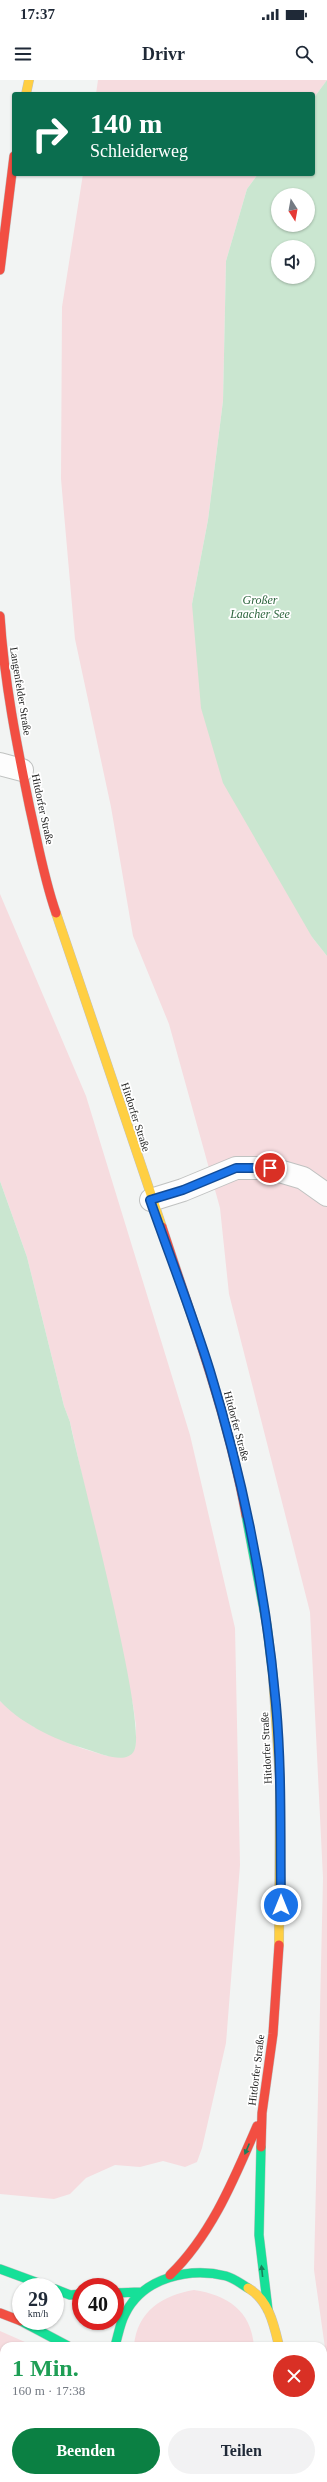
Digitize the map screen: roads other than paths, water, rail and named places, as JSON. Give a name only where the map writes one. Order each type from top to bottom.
[{"type":"main road","points":[[26,92],[29,80]]},
{"type":"main road","points":[[0,270],[12,172]]},
{"type":"main road","name":"Langenfelder Straße","points":[[0,616],[2,651],[22,770]]},
{"type":"main road","name":"Hitdorfer Straße","points":[[22,770],[48,890],[150,1200],[210,1371],[240,1485],[267,1626],[276,1706],[280,1780],[281,1920],[274,2019],[262,2113],[259,2235],[268,2310]]},
{"type":"main road","name":"Hitdorfer Straße","points":[[170,2275],[193,2252],[212,2221],[230,2189],[262,2113]]},
{"type":"main road","points":[[0,2269],[24,2278]]},
{"type":"main road","points":[[116,2342],[117,2333],[126,2310],[141,2292],[155,2282],[170,2275],[192,2270],[214,2272],[235,2280],[254,2292],[268,2310],[279,2335],[279,2342]]},
{"type":"main road","points":[[124,2293],[141,2292]]},
{"type":"main road","points":[[0,2313],[12,2318]]},
{"type":"main road","points":[[38,2330],[60,2342]]},
{"type":"street","points":[[0,764],[22,770]]},
{"type":"street","points":[[150,1200],[183,1190],[236,1168],[270,1168],[303,1178],[327,1195]]},
{"type":"water","name":"Großer Laacher See","points":[[327,80],[327,956],[312,937],[223,783],[201,708],[192,604],[208,520],[223,401],[226,261],[247,189],[257,176],[315,176],[315,96]]},
{"type":"water","points":[[0,1181],[27,1257],[64,1406],[70,1422],[123,1648],[132,1695],[136,1731],[134,1751],[131,1755],[126,1757],[121,1758],[108,1756],[55,1738],[31,1726],[0,1701]]}]
